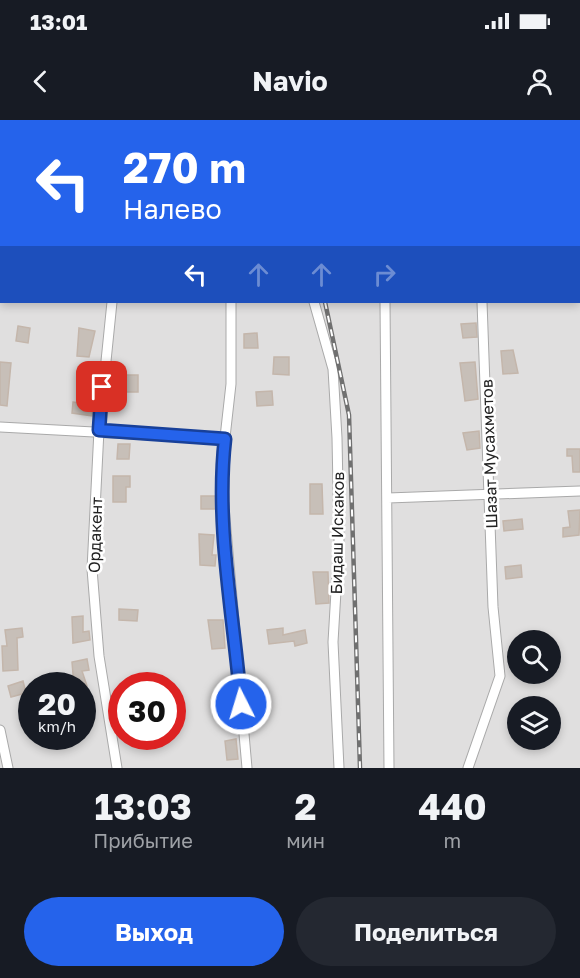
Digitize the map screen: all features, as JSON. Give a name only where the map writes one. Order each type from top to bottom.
[{"type":"street","name":"Ордакент","points":[[112,303],[99,430],[92,568],[99,656],[117,768]]},
{"type":"street","points":[[231,303],[231,384],[221,473],[247,768]]},
{"type":"street","name":"Бидаш Искаков","points":[[314,303],[333,369],[337,426],[339,540],[333,642],[339,768]]},
{"type":"street","points":[[385,303],[389,768]]},
{"type":"street","name":"Шазат Мусахметов","points":[[468,768],[500,676],[493,608],[491,495],[482,303]]},
{"type":"street","points":[[0,427],[99,430],[225,439]]},
{"type":"street","points":[[388,498],[580,491]]},
{"type":"street","points":[[0,730],[8,768]]},
{"type":"shaded area","points":[[0,303],[580,303],[580,768],[0,768]]},
{"type":"building","points":[[476,323],[477,337],[463,338],[461,324]]},
{"type":"building","points":[[18,326],[30,328],[28,343],[16,341]]},
{"type":"building","points":[[79,328],[95,331],[89,357],[77,356]]},
{"type":"building","points":[[257,333],[258,348],[244,348],[244,334]]},
{"type":"building","points":[[513,350],[518,373],[503,374],[501,351]]},
{"type":"building","points":[[274,357],[289,357],[289,375],[273,374]]},
{"type":"building","points":[[0,362],[11,363],[7,406],[0,405]]},
{"type":"building","points":[[475,362],[478,399],[465,401],[460,363]]},
{"type":"building","points":[[125,375],[138,375],[138,392],[125,392]]},
{"type":"building","points":[[272,391],[273,405],[257,406],[256,392]]},
{"type":"building","points":[[73,402],[93,405],[92,416],[72,413]]},
{"type":"building","points":[[479,431],[480,448],[467,450],[463,433]]},
{"type":"building","points":[[118,444],[130,444],[129,459],[117,459]]},
{"type":"building","points":[[567,449],[580,449],[580,472],[573,472],[572,456],[567,456]]},
{"type":"building","points":[[113,476],[130,476],[130,487],[126,487],[126,502],[113,502]]},
{"type":"building","points":[[310,484],[322,484],[323,514],[310,514]]},
{"type":"building","points":[[201,496],[216,496],[216,509],[201,509]]},
{"type":"building","points":[[580,510],[579,535],[563,537],[563,528],[570,527],[568,511]]},
{"type":"building","points":[[522,519],[523,529],[504,531],[503,521]]},
{"type":"building","points":[[199,534],[214,535],[212,555],[216,555],[215,566],[200,565]]},
{"type":"building","points":[[521,565],[522,577],[506,579],[505,567]]},
{"type":"building","points":[[313,572],[328,572],[329,603],[316,604]]},
{"type":"building","points":[[119,609],[138,610],[137,621],[119,620]]},
{"type":"building","points":[[83,616],[83,632],[89,631],[90,640],[73,643],[72,617]]},
{"type":"building","points":[[208,620],[223,620],[225,648],[212,649]]},
{"type":"building","points":[[22,628],[23,637],[17,638],[18,670],[3,671],[2,646],[7,646],[5,630]]},
{"type":"building","points":[[283,628],[283,635],[305,630],[307,643],[295,646],[294,641],[269,644],[267,630]]},
{"type":"building","points":[[87,659],[89,670],[73,672],[72,662]]},
{"type":"building","points":[[18,683],[18,695],[11,697],[8,686]]},
{"type":"building","points":[[230,689],[232,712],[218,713],[216,691]]},
{"type":"building","points":[[236,739],[238,759],[227,760],[225,741]]},
{"type":"railway","points":[[325,303],[349,415],[360,768]]},
{"type":"route","points":[[102,387],[99,430],[225,439],[221,473],[241,704]]}]
